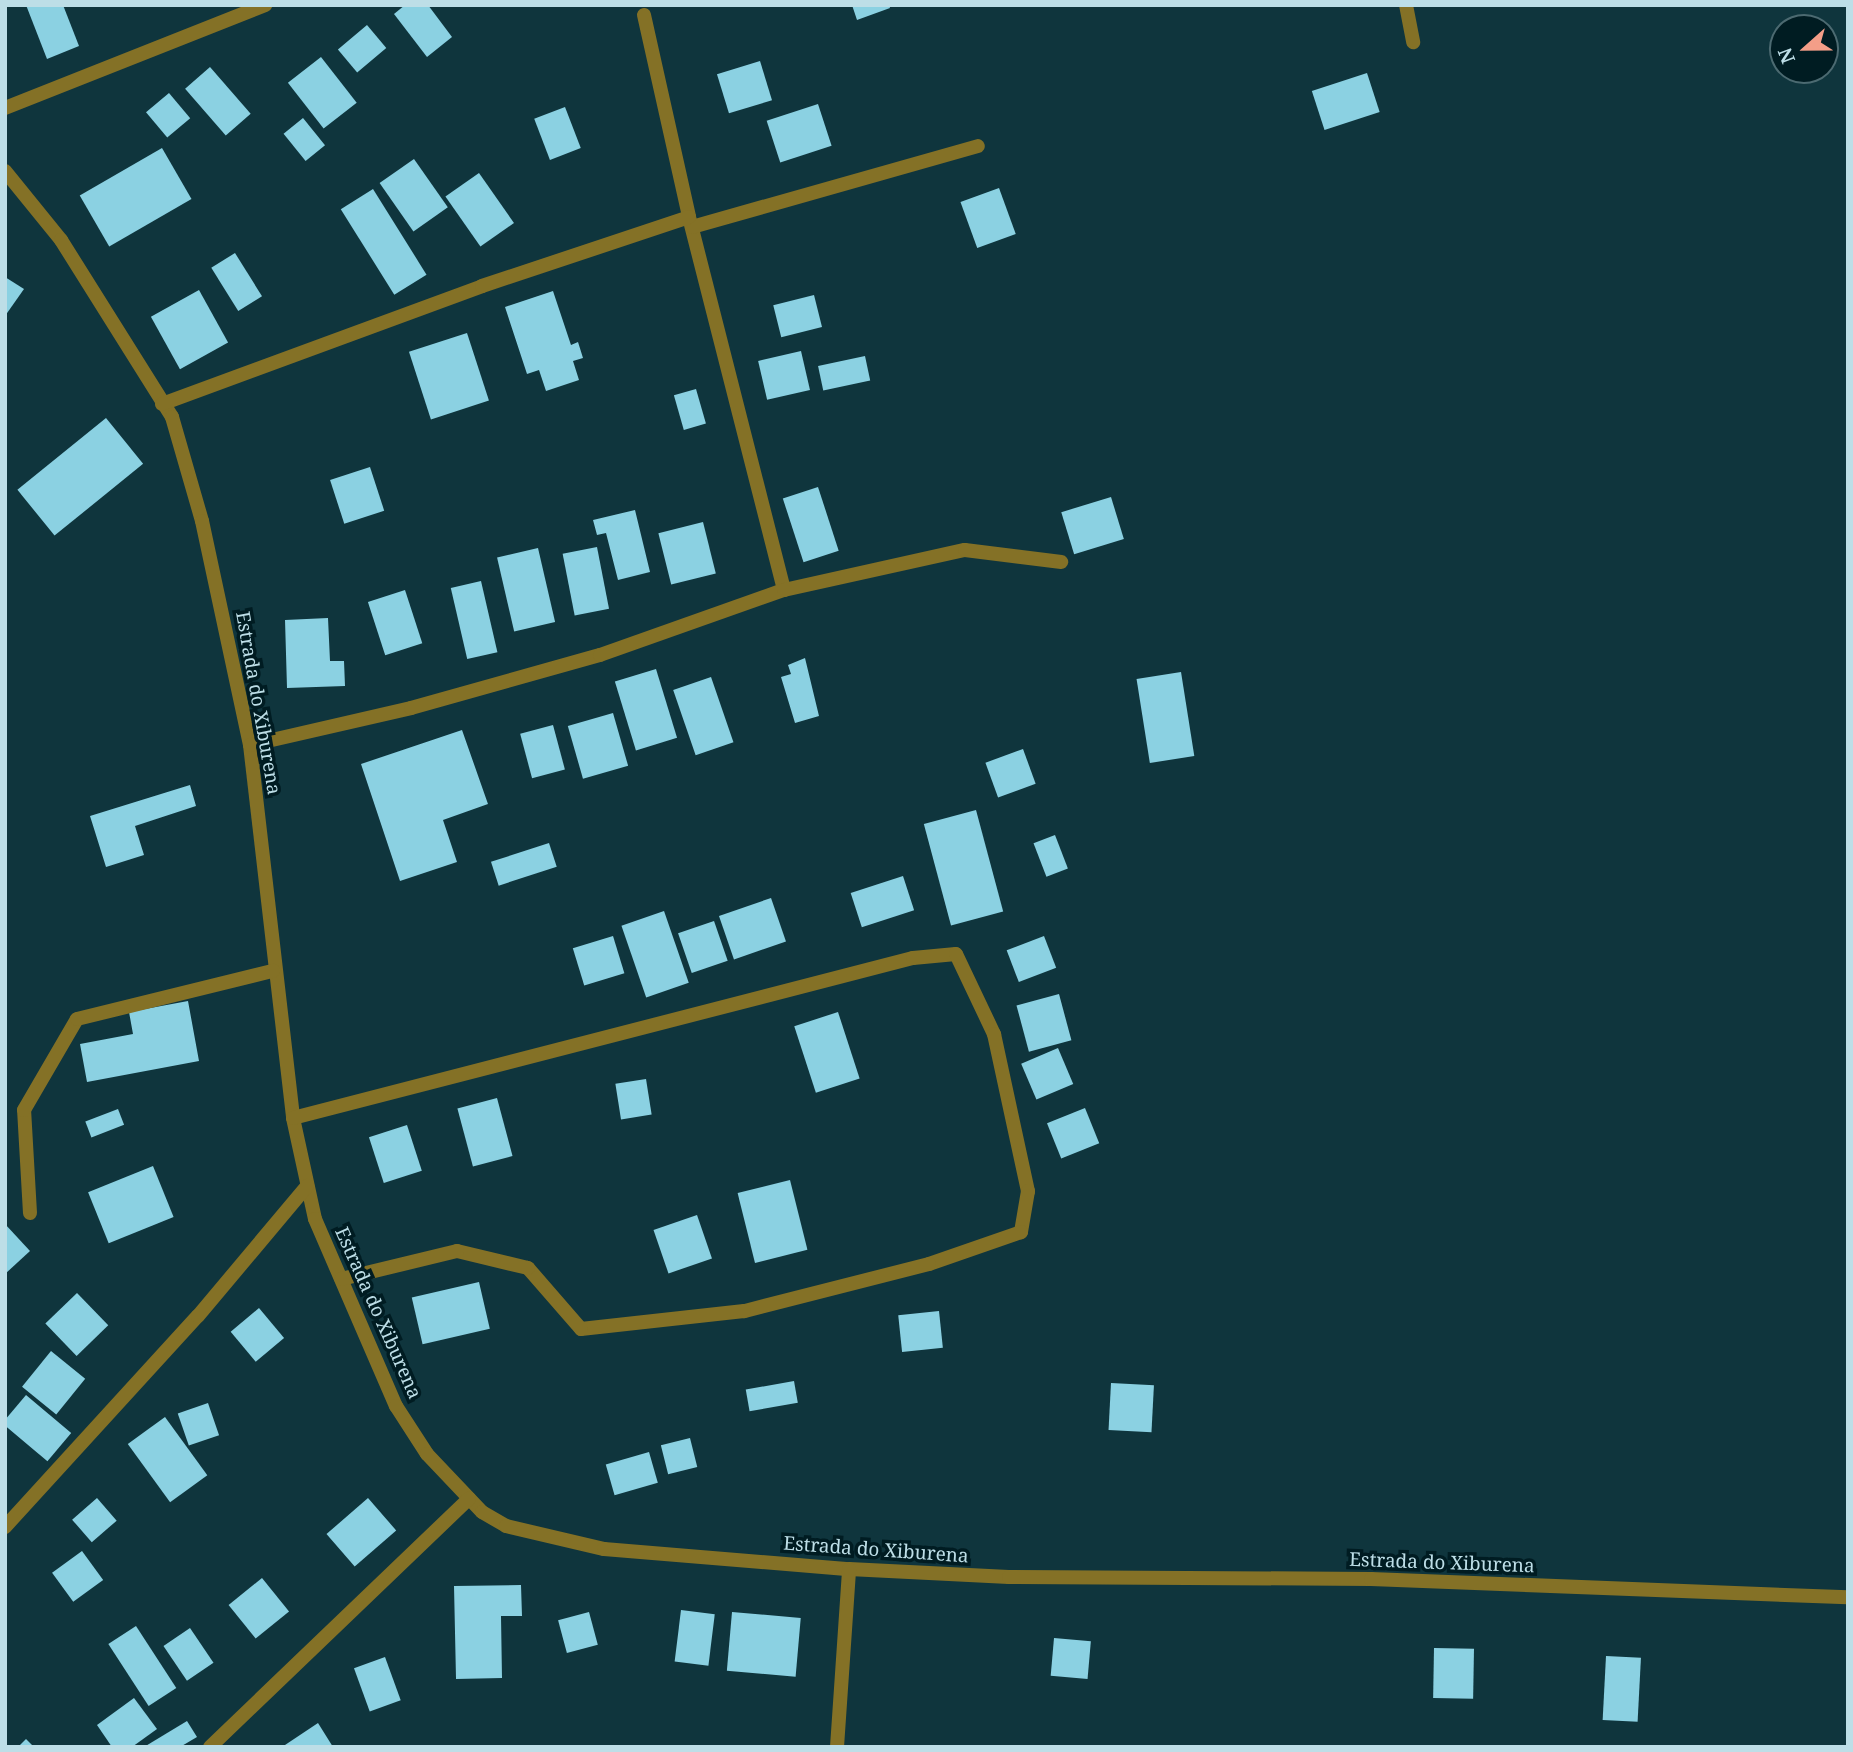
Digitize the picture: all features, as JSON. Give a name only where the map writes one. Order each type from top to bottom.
[{"type":"street","points":[[5,108],[265,5]]},
{"type":"street","points":[[1406,5],[1413,42]]},
{"type":"street","points":[[644,15],[690,222],[784,590]]},
{"type":"street","points":[[162,404],[482,286],[690,222],[978,146]]},
{"type":"street","name":"Estrada do Xiburena","points":[[5,171],[61,240],[131,345],[162,404],[172,417],[202,521],[250,745],[273,971],[293,1118],[315,1219],[396,1406],[427,1454],[469,1499],[506,1526],[604,1549],[849,1569],[1009,1577],[1371,1579],[1848,1597]]},
{"type":"street","points":[[250,745],[411,708],[600,655],[784,590],[965,550],[1060,562]]},
{"type":"street","points":[[293,1118],[913,958],[956,954],[994,1034],[1028,1191],[1021,1232],[929,1264],[744,1311],[581,1329],[527,1268],[457,1251],[341,1279]]},
{"type":"street","points":[[30,1213],[24,1110],[76,1018],[273,971]]},
{"type":"street","points":[[5,1527],[198,1316],[307,1186]]},
{"type":"street","points":[[210,1747],[469,1499]]},
{"type":"street","points":[[837,1747],[849,1569]]},
{"type":"building","points":[[26,5],[63,5],[79,46],[47,59]]},
{"type":"building","points":[[405,5],[428,5],[452,37],[427,57],[394,14]]},
{"type":"building","points":[[852,5],[889,5],[890,8],[857,20]]},
{"type":"building","points":[[367,25],[386,48],[357,72],[338,49]]},
{"type":"building","points":[[321,57],[357,103],[324,129],[288,83]]},
{"type":"building","points":[[760,61],[772,100],[729,113],[717,74]]},
{"type":"building","points":[[210,67],[251,114],[226,135],[185,89]]},
{"type":"building","points":[[1367,73],[1380,112],[1325,130],[1312,91]]},
{"type":"building","points":[[169,93],[190,118],[167,138],[146,112]]},
{"type":"building","points":[[818,104],[832,146],[780,163],[767,121]]},
{"type":"building","points":[[565,107],[581,148],[550,160],[534,119]]},
{"type":"building","points":[[303,118],[325,145],[306,161],[284,134]]},
{"type":"building","points":[[162,148],[192,199],[109,247],[80,196]]},
{"type":"building","points":[[414,159],[448,207],[413,231],[380,183]]},
{"type":"building","points":[[479,173],[514,223],[480,246],[445,197]]},
{"type":"building","points":[[999,188],[1016,234],[977,248],[960,202]]},
{"type":"building","points":[[373,189],[427,275],[394,295],[341,209]]},
{"type":"building","points":[[235,253],[262,296],[238,311],[211,268]]},
{"type":"building","points":[[5,277],[24,289],[5,316]]},
{"type":"building","points":[[199,290],[228,342],[180,369],[151,317]]},
{"type":"building","points":[[553,291],[571,345],[578,342],[583,358],[573,361],[579,380],[546,391],[539,370],[527,374],[505,307]]},
{"type":"building","points":[[814,295],[822,327],[781,337],[773,305]]},
{"type":"building","points":[[467,333],[489,401],[431,419],[409,352]]},
{"type":"building","points":[[801,351],[810,390],[767,400],[758,361]]},
{"type":"building","points":[[865,356],[870,380],[823,390],[818,366]]},
{"type":"building","points":[[696,389],[706,424],[684,430],[674,395]]},
{"type":"building","points":[[106,418],[143,464],[55,536],[17,490]]},
{"type":"building","points":[[370,467],[384,511],[344,524],[330,480]]},
{"type":"building","points":[[818,487],[839,551],[804,562],[783,498]]},
{"type":"building","points":[[1111,497],[1124,539],[1074,554],[1061,512]]},
{"type":"building","points":[[635,510],[650,572],[618,580],[606,533],[597,535],[593,520]]},
{"type":"building","points":[[703,522],[716,573],[671,585],[658,533]]},
{"type":"building","points":[[597,547],[609,609],[575,616],[563,554]]},
{"type":"building","points":[[538,548],[555,622],[514,632],[497,557]]},
{"type":"building","points":[[481,581],[497,652],[467,659],[451,588]]},
{"type":"building","points":[[405,590],[422,643],[385,655],[368,602]]},
{"type":"building","points":[[328,618],[330,661],[344,661],[345,686],[287,688],[285,620]]},
{"type":"building","points":[[805,658],[819,716],[795,723],[781,677],[791,674],[788,665]]},
{"type":"building","points":[[656,669],[677,738],[636,750],[615,682]]},
{"type":"building","points":[[1181,672],[1194,756],[1150,763],[1137,679]]},
{"type":"building","points":[[711,677],[733,742],[696,755],[673,690]]},
{"type":"building","points":[[613,713],[628,766],[583,779],[568,726]]},
{"type":"building","points":[[553,725],[565,769],[532,778],[520,734]]},
{"type":"building","points":[[462,730],[488,804],[443,820],[457,862],[400,881],[361,764]]},
{"type":"building","points":[[1023,749],[1036,784],[998,797],[985,763]]},
{"type":"building","points":[[190,785],[196,806],[135,826],[144,855],[106,867],[90,816]]},
{"type":"building","points":[[976,810],[1003,911],[951,925],[924,824]]},
{"type":"building","points":[[1055,835],[1068,869],[1046,877],[1034,843]]},
{"type":"building","points":[[549,843],[557,867],[499,886],[491,862]]},
{"type":"building","points":[[903,876],[914,910],[862,927],[851,893]]},
{"type":"building","points":[[771,898],[786,941],[734,959],[719,916]]},
{"type":"building","points":[[664,911],[689,983],[646,998],[621,926]]},
{"type":"building","points":[[714,921],[728,961],[692,973],[678,933]]},
{"type":"building","points":[[613,936],[624,973],[584,986],[573,948]]},
{"type":"building","points":[[1044,936],[1056,968],[1019,982],[1007,950]]},
{"type":"building","points":[[1059,994],[1071,1040],[1029,1052],[1016,1005]]},
{"type":"building","points":[[188,1001],[199,1061],[87,1082],[80,1044],[133,1034],[129,1012]]},
{"type":"building","points":[[838,1012],[860,1079],[816,1093],[794,1026]]},
{"type":"building","points":[[1058,1048],[1073,1084],[1036,1100],[1021,1064]]},
{"type":"building","points":[[646,1079],[652,1115],[621,1119],[615,1084]]},
{"type":"building","points":[[497,1098],[513,1156],[473,1167],[457,1109]]},
{"type":"building","points":[[1085,1108],[1099,1143],[1061,1159],[1047,1123]]},
{"type":"building","points":[[118,1109],[124,1125],[91,1137],[85,1122]]},
{"type":"building","points":[[407,1125],[422,1171],[384,1183],[369,1137]]},
{"type":"building","points":[[153,1166],[174,1217],[109,1243],[88,1192]]},
{"type":"building","points":[[790,1180],[807,1250],[755,1263],[738,1193]]},
{"type":"building","points":[[697,1215],[712,1258],[668,1273],[654,1230]]},
{"type":"building","points":[[5,1224],[30,1251],[5,1274]]},
{"type":"building","points":[[479,1282],[490,1329],[423,1344],[412,1298]]},
{"type":"building","points":[[77,1293],[108,1325],[77,1356],[45,1324]]},
{"type":"building","points":[[259,1308],[284,1338],[256,1362],[231,1332]]},
{"type":"building","points":[[939,1311],[943,1348],[902,1352],[898,1315]]},
{"type":"building","points":[[51,1351],[85,1379],[56,1414],[22,1387]]},
{"type":"building","points":[[794,1381],[798,1403],[750,1411],[746,1390]]},
{"type":"building","points":[[1111,1383],[1154,1385],[1151,1432],[1109,1430]]},
{"type":"building","points":[[26,1395],[71,1433],[47,1461],[5,1426],[5,1420]]},
{"type":"building","points":[[208,1403],[219,1435],[189,1446],[178,1413]]},
{"type":"building","points":[[165,1417],[207,1475],[170,1502],[128,1444]]},
{"type":"building","points":[[690,1438],[697,1467],[668,1474],[661,1445]]},
{"type":"building","points":[[649,1452],[658,1483],[615,1495],[606,1464]]},
{"type":"building","points":[[97,1498],[117,1521],[92,1542],[72,1520]]},
{"type":"building","points":[[368,1498],[396,1530],[355,1567],[326,1534]]},
{"type":"building","points":[[82,1551],[103,1580],[73,1602],[52,1573]]},
{"type":"building","points":[[262,1578],[289,1611],[256,1638],[229,1605]]},
{"type":"building","points":[[521,1585],[522,1616],[501,1616],[502,1678],[456,1679],[454,1586]]},
{"type":"building","points":[[681,1610],[715,1614],[708,1666],[675,1662]]},
{"type":"building","points":[[589,1612],[598,1645],[567,1653],[558,1620]]},
{"type":"building","points":[[732,1612],[801,1618],[796,1677],[727,1671]]},
{"type":"building","points":[[136,1626],[176,1688],[149,1706],[108,1644]]},
{"type":"building","points":[[190,1628],[213,1663],[187,1681],[163,1646]]},
{"type":"building","points":[[1054,1638],[1091,1641],[1088,1679],[1051,1676]]},
{"type":"building","points":[[1434,1648],[1474,1649],[1473,1699],[1433,1698]]},
{"type":"building","points":[[1606,1656],[1641,1658],[1638,1722],[1603,1720]]},
{"type":"building","points":[[385,1657],[401,1700],[370,1712],[354,1668]]},
{"type":"building","points":[[134,1698],[157,1729],[132,1747],[112,1747],[97,1725]]},
{"type":"building","points":[[187,1721],[197,1737],[180,1747],[144,1747]]},
{"type":"building","points":[[318,1723],[333,1747],[282,1747]]},
{"type":"building","points":[[26,1739],[34,1747],[18,1747]]}]
